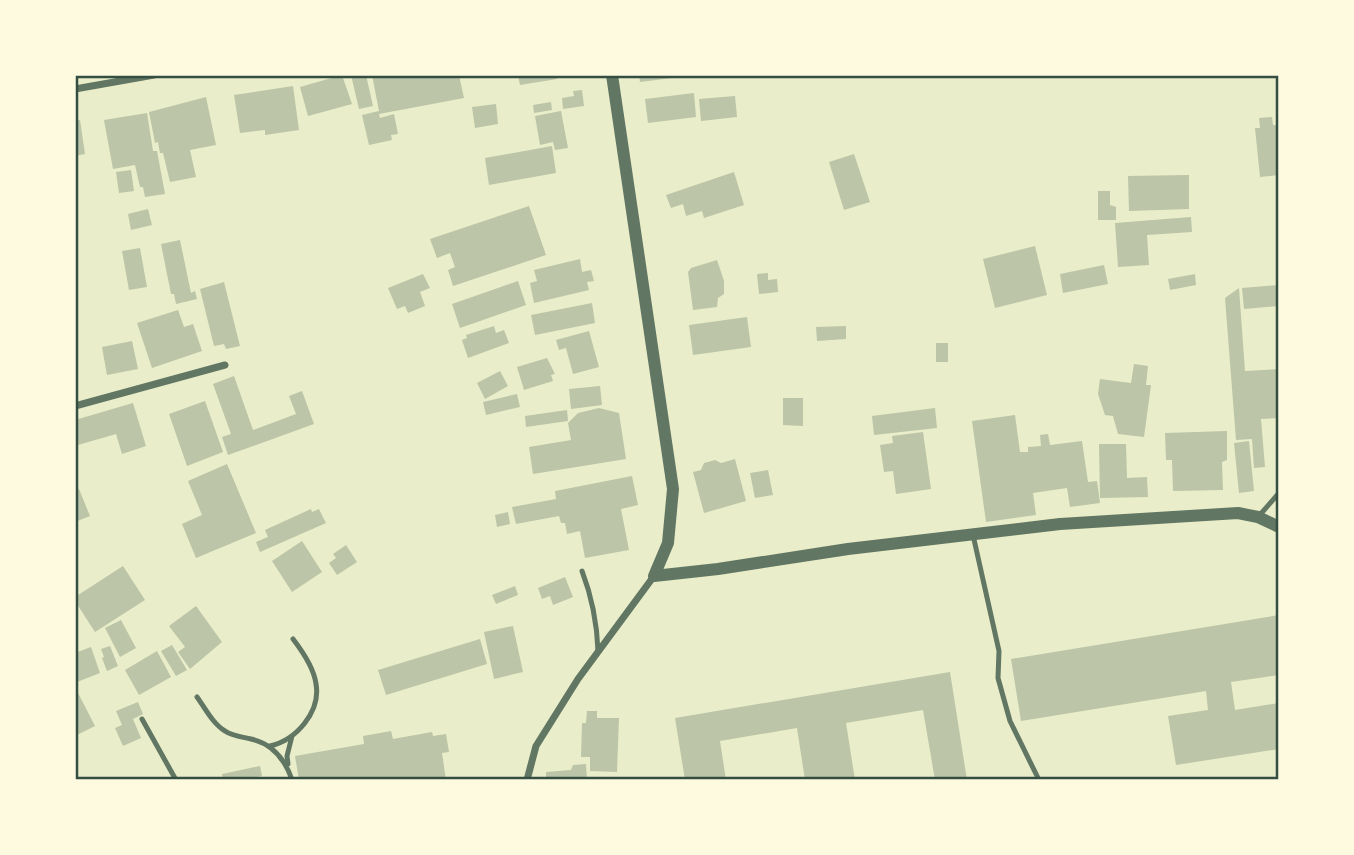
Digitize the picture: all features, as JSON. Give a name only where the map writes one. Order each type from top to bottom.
[{"type":"street","points":[[75,89],[154,75]]},
{"type":"street","points":[[527,780],[536,746],[578,679],[654,576],[667,543],[672,516],[673,489],[612,75]]},
{"type":"street","points":[[75,406],[225,365]]},
{"type":"street","points":[[654,576],[848,549],[1101,521],[1238,513],[1258,517],[1279,527]]},
{"type":"lane","points":[[1258,517],[1279,493]]},
{"type":"lane","points":[[972,534],[999,651],[999,678],[1010,720],[1038,780]]},
{"type":"lane","points":[[582,571],[595,615],[598,651]]},
{"type":"lane","points":[[270,746],[282,743],[292,736],[308,719],[315,702],[317,686],[302,652],[293,639]]},
{"type":"lane","points":[[198,697],[219,727],[227,733],[270,746],[281,757],[292,780]]},
{"type":"lane","points":[[142,719],[176,780]]},
{"type":"lane","points":[[288,769],[287,756],[292,736]]},
{"type":"building","points":[[342,75],[352,104],[308,116],[300,87]]},
{"type":"building","points":[[351,75],[366,75],[373,106],[359,109]]},
{"type":"building","points":[[372,75],[459,75],[464,98],[379,114],[380,118],[394,114],[398,134],[391,135],[392,140],[369,145],[362,115],[379,111]]},
{"type":"building","points":[[518,75],[556,75],[557,79],[520,85]]},
{"type":"building","points":[[639,75],[680,75],[680,77],[640,82]]},
{"type":"building","points":[[293,86],[299,130],[265,135],[265,130],[240,133],[234,95]]},
{"type":"building","points":[[582,90],[584,106],[563,109],[562,98],[574,96],[573,91]]},
{"type":"building","points":[[694,93],[696,117],[648,123],[645,99]]},
{"type":"building","points":[[735,96],[737,117],[701,121],[699,99]]},
{"type":"building","points":[[206,97],[216,145],[190,150],[196,177],[170,182],[163,153],[160,153],[158,142],[155,143],[149,112]]},
{"type":"building","points":[[551,102],[552,110],[534,113],[533,105]]},
{"type":"building","points":[[496,104],[498,124],[475,128],[472,107]]},
{"type":"building","points":[[561,111],[568,148],[555,150],[553,142],[540,145],[535,116]]},
{"type":"building","points":[[147,113],[153,151],[157,151],[165,194],[145,197],[135,165],[113,169],[104,120]]},
{"type":"building","points":[[1272,117],[1273,125],[1279,125],[1279,175],[1260,177],[1255,128],[1260,128],[1259,118]]},
{"type":"building","points":[[80,120],[85,154],[75,156],[75,121]]},
{"type":"building","points":[[552,146],[556,173],[489,185],[485,158]]},
{"type":"building","points":[[854,154],[870,202],[844,210],[829,162]]},
{"type":"building","points":[[131,170],[134,191],[119,193],[116,172]]},
{"type":"building","points":[[734,172],[744,205],[704,218],[702,211],[686,216],[683,204],[671,208],[666,195]]},
{"type":"building","points":[[1189,175],[1189,209],[1129,211],[1128,176]]},
{"type":"building","points":[[1098,191],[1110,191],[1110,205],[1116,207],[1116,220],[1098,220]]},
{"type":"building","points":[[529,206],[546,255],[453,286],[448,270],[455,267],[450,253],[437,258],[430,239]]},
{"type":"building","points":[[148,209],[152,225],[131,230],[128,214]]},
{"type":"building","points":[[1191,217],[1192,232],[1147,235],[1149,265],[1118,267],[1115,223]]},
{"type":"building","points":[[180,240],[191,293],[195,291],[197,299],[176,304],[174,294],[171,294],[161,244]]},
{"type":"building","points":[[1035,246],[1047,295],[995,308],[983,259]]},
{"type":"building","points":[[140,248],[147,287],[129,290],[122,251]]},
{"type":"building","points":[[580,259],[582,272],[591,270],[594,281],[587,282],[589,290],[534,303],[530,283],[537,281],[534,270]]},
{"type":"building","points":[[717,260],[724,281],[724,294],[718,298],[717,307],[693,310],[688,272],[691,268]]},
{"type":"building","points":[[1104,265],[1108,284],[1063,293],[1060,274]]},
{"type":"building","points":[[768,273],[768,280],[777,279],[778,292],[759,294],[757,274]]},
{"type":"building","points":[[423,274],[430,288],[420,292],[425,306],[408,313],[405,306],[397,309],[388,288]]},
{"type":"building","points":[[1195,274],[1196,285],[1170,290],[1168,279]]},
{"type":"building","points":[[518,281],[526,305],[460,328],[452,304]]},
{"type":"building","points":[[224,282],[240,346],[226,349],[224,344],[214,346],[200,289]]},
{"type":"building","points":[[1279,285],[1279,306],[1244,309],[1242,288]]},
{"type":"building","points":[[1239,288],[1245,371],[1279,369],[1279,418],[1261,419],[1265,467],[1254,468],[1252,439],[1236,440],[1225,298]]},
{"type":"building","points":[[592,303],[595,323],[535,335],[531,315]]},
{"type":"building","points":[[178,310],[184,327],[193,324],[202,351],[152,368],[137,323]]},
{"type":"building","points":[[747,317],[751,347],[693,355],[689,325]]},
{"type":"building","points":[[494,326],[496,333],[504,330],[509,343],[468,358],[462,340],[467,338],[466,335]]},
{"type":"building","points":[[846,326],[846,339],[817,341],[816,327]]},
{"type":"building","points":[[589,331],[599,367],[573,374],[566,348],[559,350],[556,340]]},
{"type":"building","points":[[132,341],[138,369],[107,375],[102,347]]},
{"type":"building","points":[[936,343],[948,343],[948,362],[936,362]]},
{"type":"building","points":[[547,358],[555,374],[551,375],[553,381],[524,390],[517,367]]},
{"type":"building","points":[[1134,364],[1148,366],[1146,385],[1151,385],[1144,437],[1118,434],[1113,416],[1105,415],[1098,394],[1100,379],[1131,383]]},
{"type":"building","points":[[500,371],[508,386],[485,399],[477,383]]},
{"type":"building","points":[[234,376],[253,430],[296,414],[289,396],[302,391],[314,424],[228,455],[222,437],[231,434],[213,384]]},
{"type":"building","points":[[600,386],[602,405],[571,409],[569,389]]},
{"type":"building","points":[[517,394],[520,407],[486,415],[483,402]]},
{"type":"building","points":[[783,398],[803,398],[803,426],[783,425]]},
{"type":"building","points":[[205,401],[223,452],[187,466],[169,414]]},
{"type":"building","points":[[133,403],[146,446],[122,454],[116,434],[78,445],[75,420]]},
{"type":"building","points":[[599,408],[619,413],[626,459],[533,474],[529,447],[571,440],[568,423],[578,413]]},
{"type":"building","points":[[935,408],[937,428],[874,435],[872,416]]},
{"type":"building","points":[[567,410],[568,421],[526,427],[525,416]]},
{"type":"building","points":[[1015,415],[1020,452],[1028,452],[1028,447],[1041,446],[1040,435],[1048,434],[1050,445],[1082,441],[1088,482],[1097,481],[1100,503],[1070,507],[1067,488],[1033,493],[1036,515],[986,522],[972,421]]},
{"type":"building","points":[[1227,431],[1227,460],[1222,462],[1223,490],[1173,491],[1172,460],[1166,460],[1165,433]]},
{"type":"building","points":[[923,432],[931,489],[896,494],[893,471],[884,472],[880,445],[893,443],[892,436]]},
{"type":"building","points":[[1249,441],[1254,491],[1239,493],[1234,443]]},
{"type":"building","points":[[1099,444],[1126,444],[1127,478],[1147,477],[1148,497],[1100,498]]},
{"type":"building","points":[[735,459],[746,501],[704,513],[693,472],[701,470],[704,463],[715,460],[721,463]]},
{"type":"building","points":[[227,464],[256,533],[196,558],[182,524],[202,515],[188,481]]},
{"type":"building","points":[[768,470],[773,495],[755,498],[750,473]]},
{"type":"building","points":[[632,476],[638,505],[621,509],[629,550],[585,558],[580,531],[567,534],[565,523],[561,523],[559,516],[516,524],[512,507],[556,499],[555,491]]},
{"type":"building","points":[[79,489],[90,516],[75,522],[75,491]]},
{"type":"building","points":[[311,509],[312,512],[319,509],[326,523],[260,552],[256,542],[268,537],[265,530]]},
{"type":"building","points":[[508,512],[510,524],[497,527],[495,515]]},
{"type":"building","points":[[302,541],[322,572],[292,592],[272,561]]},
{"type":"building","points":[[346,545],[357,562],[337,575],[329,563],[336,558],[333,554]]},
{"type":"building","points":[[123,566],[145,600],[95,632],[75,597]]},
{"type":"building","points":[[565,577],[573,597],[553,605],[550,596],[542,599],[538,588]]},
{"type":"building","points":[[515,586],[518,595],[496,604],[492,595]]},
{"type":"building","points":[[196,606],[222,642],[190,669],[178,652],[185,647],[169,626]]},
{"type":"building","points":[[1279,615],[1279,675],[1231,682],[1235,710],[1279,703],[1279,749],[1176,765],[1168,716],[1208,710],[1206,691],[1021,721],[1011,659]]},
{"type":"building","points":[[121,620],[136,648],[120,657],[105,628]]},
{"type":"building","points":[[513,626],[523,672],[494,679],[484,632]]},
{"type":"building","points":[[480,639],[487,664],[386,695],[378,670]]},
{"type":"building","points":[[172,645],[187,670],[176,676],[161,651]]},
{"type":"building","points":[[110,646],[118,666],[107,671],[101,649]]},
{"type":"building","points":[[91,647],[100,673],[77,682],[75,653]]},
{"type":"building","points":[[157,651],[171,677],[139,695],[125,670]]},
{"type":"building","points":[[950,672],[967,780],[935,780],[923,710],[846,723],[855,780],[805,780],[797,728],[720,741],[726,780],[685,780],[675,718]]},
{"type":"building","points":[[75,687],[95,726],[75,736]]},
{"type":"building","points":[[138,702],[143,714],[133,719],[141,738],[123,746],[115,728],[122,725],[116,711]]},
{"type":"building","points":[[587,711],[597,711],[597,718],[619,718],[617,772],[590,771],[590,757],[581,757],[582,723],[586,723]]},
{"type":"building","points":[[391,731],[393,739],[432,732],[433,736],[446,734],[449,752],[442,753],[446,780],[299,780],[295,756],[364,744],[363,736]]},
{"type":"building","points":[[586,764],[587,780],[546,780],[546,772],[571,770],[573,765]]},
{"type":"building","points":[[260,766],[262,776],[223,780],[222,774]]}]
